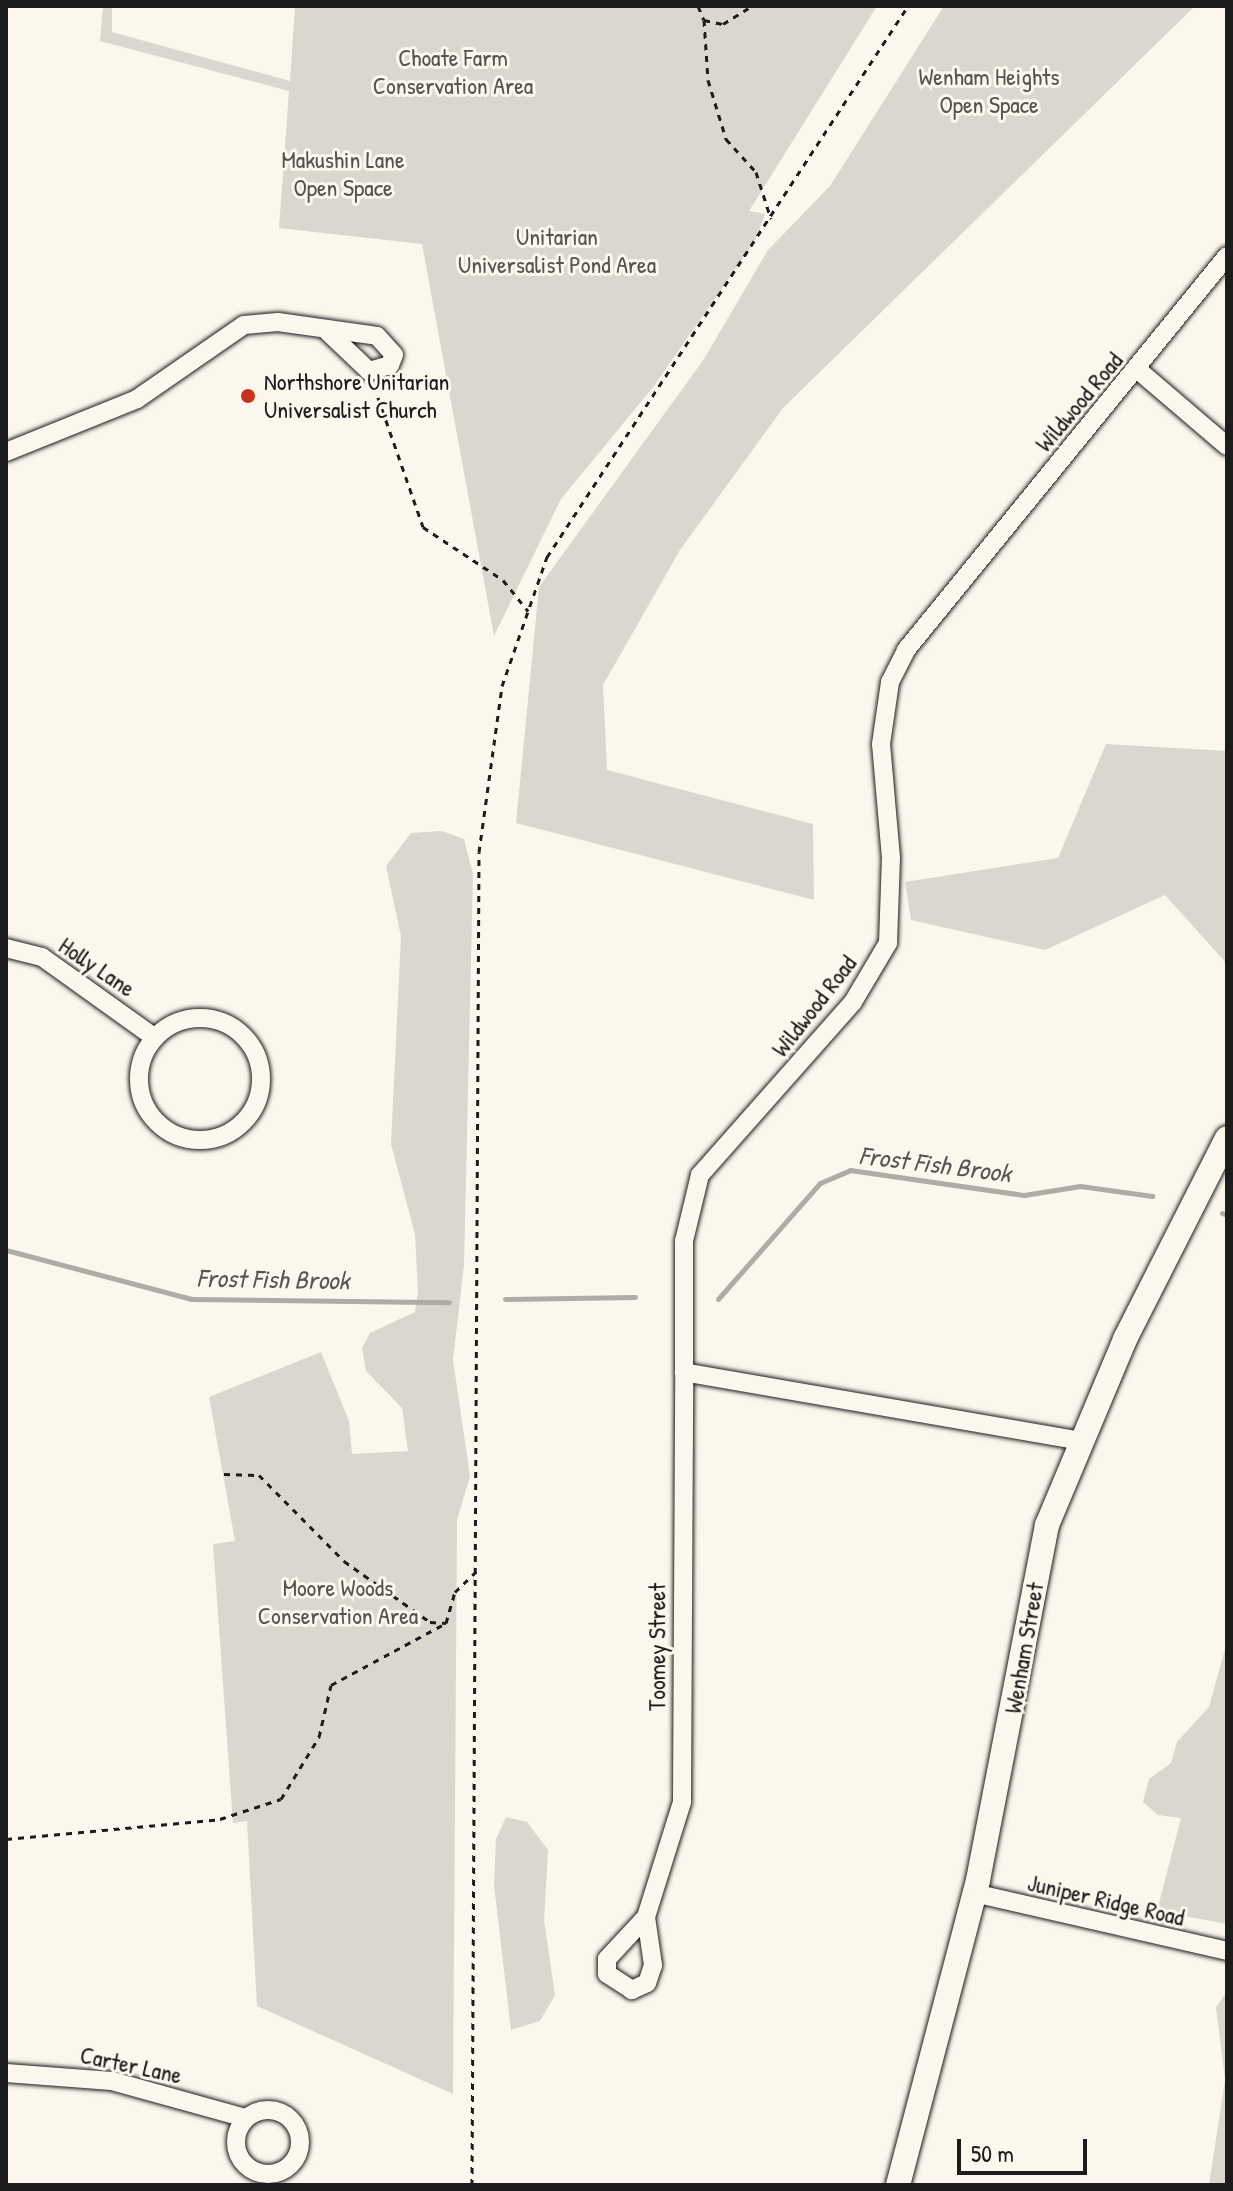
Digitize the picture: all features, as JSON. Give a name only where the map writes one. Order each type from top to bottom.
[{"type":"main road","name":"Wenham Street","points":[[898,2185],[974,1893],[1047,1525],[1082,1441],[1227,1138]]},
{"type":"street","name":"Wildwood Road","points":[[684,1372],[684,1241],[700,1175],[843,1014],[888,943],[891,858],[881,744],[890,682],[930,617],[1138,370],[1227,256]]},
{"type":"street","points":[[6,452],[137,399],[244,325],[278,322],[328,332],[377,336],[388,344],[390,365],[369,371],[328,332]]},
{"type":"street","points":[[1138,370],[1227,446]]},
{"type":"street","name":"Holly Lane","points":[[6,948],[42,957],[155,1038]]},
{"type":"street","points":[[212,1019],[248,1039],[262,1078],[249,1117],[217,1138],[167,1131],[139,1087],[155,1038],[171,1025],[212,1019]]},
{"type":"street","points":[[684,1372],[1082,1441]]},
{"type":"street","name":"Toomey Street","points":[[646,1917],[682,1802],[684,1372]]},
{"type":"street","name":"Juniper Ridge Road","points":[[974,1893],[1227,1951]]},
{"type":"street","name":"Carter Lane","points":[[6,2073],[112,2081],[245,2118]]},
{"type":"path","points":[[698,6],[704,20],[708,80],[726,139],[756,172],[771,219]]},
{"type":"path","points":[[704,20],[723,24],[752,6]]},
{"type":"path","points":[[472,2185],[479,852],[502,686],[547,557],[908,6]]},
{"type":"path","points":[[369,371],[423,527],[503,580],[528,611]]},
{"type":"path","points":[[224,1474],[259,1475],[344,1561],[430,1622],[446,1623]]},
{"type":"path","points":[[6,1839],[257,1813],[281,1799],[319,1737],[331,1685],[446,1623],[455,1592],[477,1571]]},
{"type":"green space","points":[[103,6],[112,6],[112,32],[290,81],[295,6],[877,6],[749,211],[765,214],[755,241],[654,386],[561,499],[494,636],[422,244],[279,228],[289,91],[100,41]]},
{"type":"green space","name":"Wenham Heights Open Space","points":[[944,6],[1195,6],[783,408],[680,550],[603,685],[607,770],[813,824],[814,900],[516,823],[539,587],[704,359],[768,250],[830,186]]},
{"type":"green space","points":[[1106,744],[1227,751],[1227,964],[1165,895],[1045,950],[911,920],[905,882],[1058,858]]},
{"type":"green space","name":"Moore Woods Conservation Area","points":[[442,831],[464,839],[473,874],[464,1265],[453,1360],[470,1476],[457,1520],[453,2094],[257,2006],[247,1821],[233,1823],[213,1544],[235,1541],[209,1397],[321,1352],[349,1421],[352,1454],[408,1451],[402,1408],[366,1371],[362,1348],[370,1333],[415,1312],[418,1292],[415,1234],[391,1144],[401,936],[386,866],[411,833]]},
{"type":"green space","points":[[1227,1642],[1227,1924],[1157,1911],[1181,1818],[1158,1815],[1143,1802],[1149,1779],[1171,1763],[1177,1742],[1209,1707]]},
{"type":"green space","points":[[506,1817],[527,1822],[548,1850],[544,1920],[555,1995],[540,2021],[511,2030],[494,1885],[496,1839]]},
{"type":"green space","points":[[1227,1992],[1227,2185],[1209,2185],[1225,2080],[1216,2007]]},
{"type":"waterway","name":"Frost Fish Brook","points":[[718,1299],[820,1183],[850,1170],[1024,1195],[1080,1186],[1152,1196]]},
{"type":"waterway","name":"Frost Fish Brook","points":[[1222,1213],[1227,1215]]},
{"type":"waterway","name":"Frost Fish Brook","points":[[6,1250],[191,1299],[449,1302]]},
{"type":"waterway","name":"Frost Fish Brook","points":[[505,1299],[635,1297]]},
{"type":"place","name":"Northshore Unitarian Universalist Church","points":[[248,396]]},
{"type":"park label","name":"Choate Farm Conservation Area","points":[[453,72]]},
{"type":"park label","name":"Makushin Lane Open Space","points":[[343,174]]},
{"type":"park label","name":"Unitarian Universalist Pond Area","points":[[557,251]]}]
